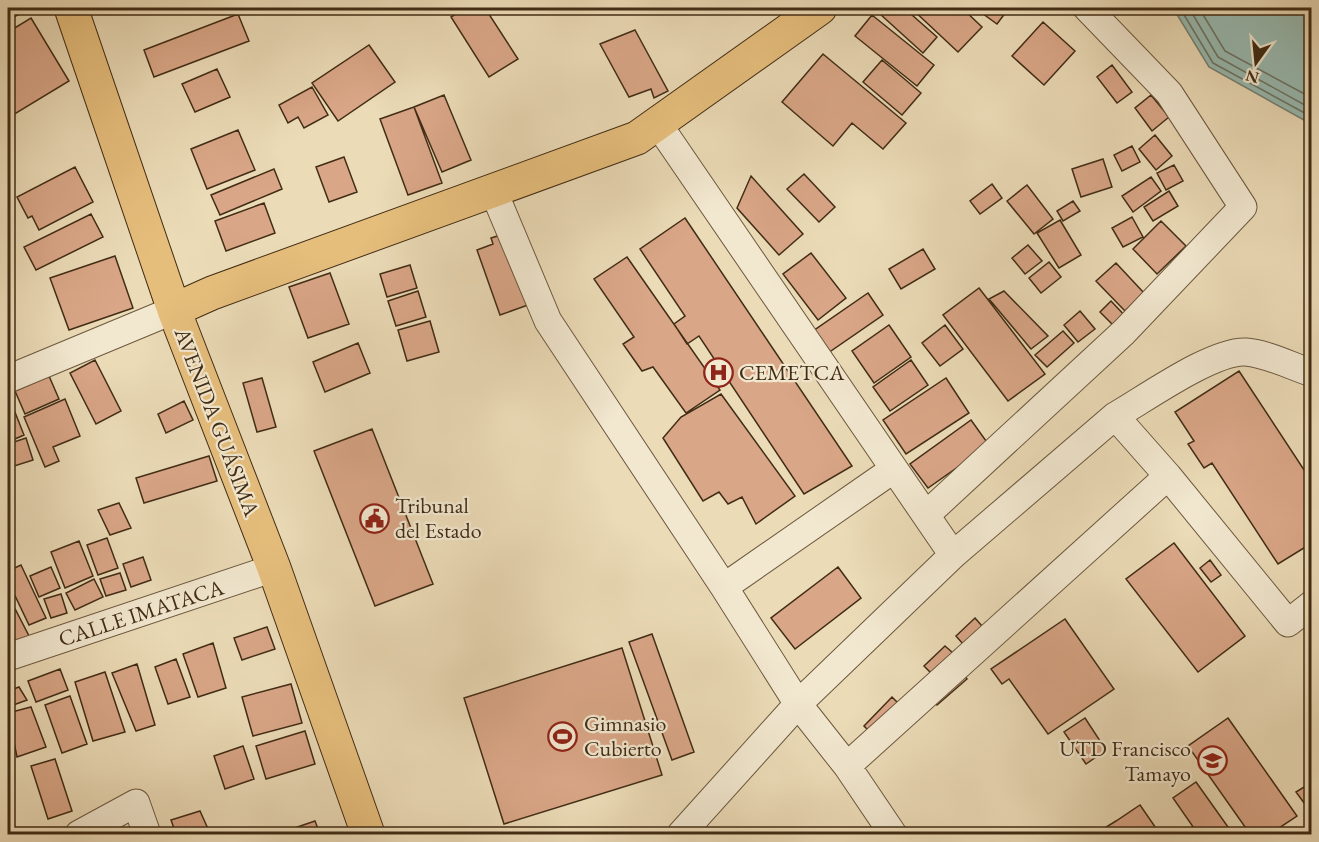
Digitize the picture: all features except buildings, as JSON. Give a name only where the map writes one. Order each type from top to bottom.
[{"type":"main road","name":"AVENIDA GUÁSIMA","points":[[71,8],[174,310],[274,568],[368,834]]},
{"type":"main road","points":[[174,310],[212,293],[637,138],[820,8]]},
{"type":"street","points":[[926,515],[1124,332],[1243,207],[1169,93],[1087,8]]},
{"type":"street","points":[[658,124],[953,555]]},
{"type":"street","points":[[493,190],[548,321],[724,587],[798,704],[847,766],[894,834]]},
{"type":"street","points":[[8,379],[174,310]]},
{"type":"street","points":[[681,834],[798,704],[953,555],[1115,416],[1208,361],[1245,352],[1311,373]]},
{"type":"street","points":[[1115,416],[1168,476],[1288,623],[1311,604]]},
{"type":"street","points":[[724,587],[894,469]]},
{"type":"street","points":[[847,766],[1168,476]]},
{"type":"street","name":"CALLE IMATACA","points":[[8,657],[274,568]]},
{"type":"street","points":[[79,834],[136,803],[147,834]]},
{"type":"water","points":[[1173,8],[1311,8],[1311,124],[1209,67]]},
{"type":"place","name":"CEMETCA","points":[[718,372]]},
{"type":"place","name":"Tribunal del Estado","points":[[374,518]]},
{"type":"place","name":"Gimnasio Cubierto","points":[[563,736]]},
{"type":"place","name":"UTD Francisco Tamayo","points":[[1212,761]]}]
